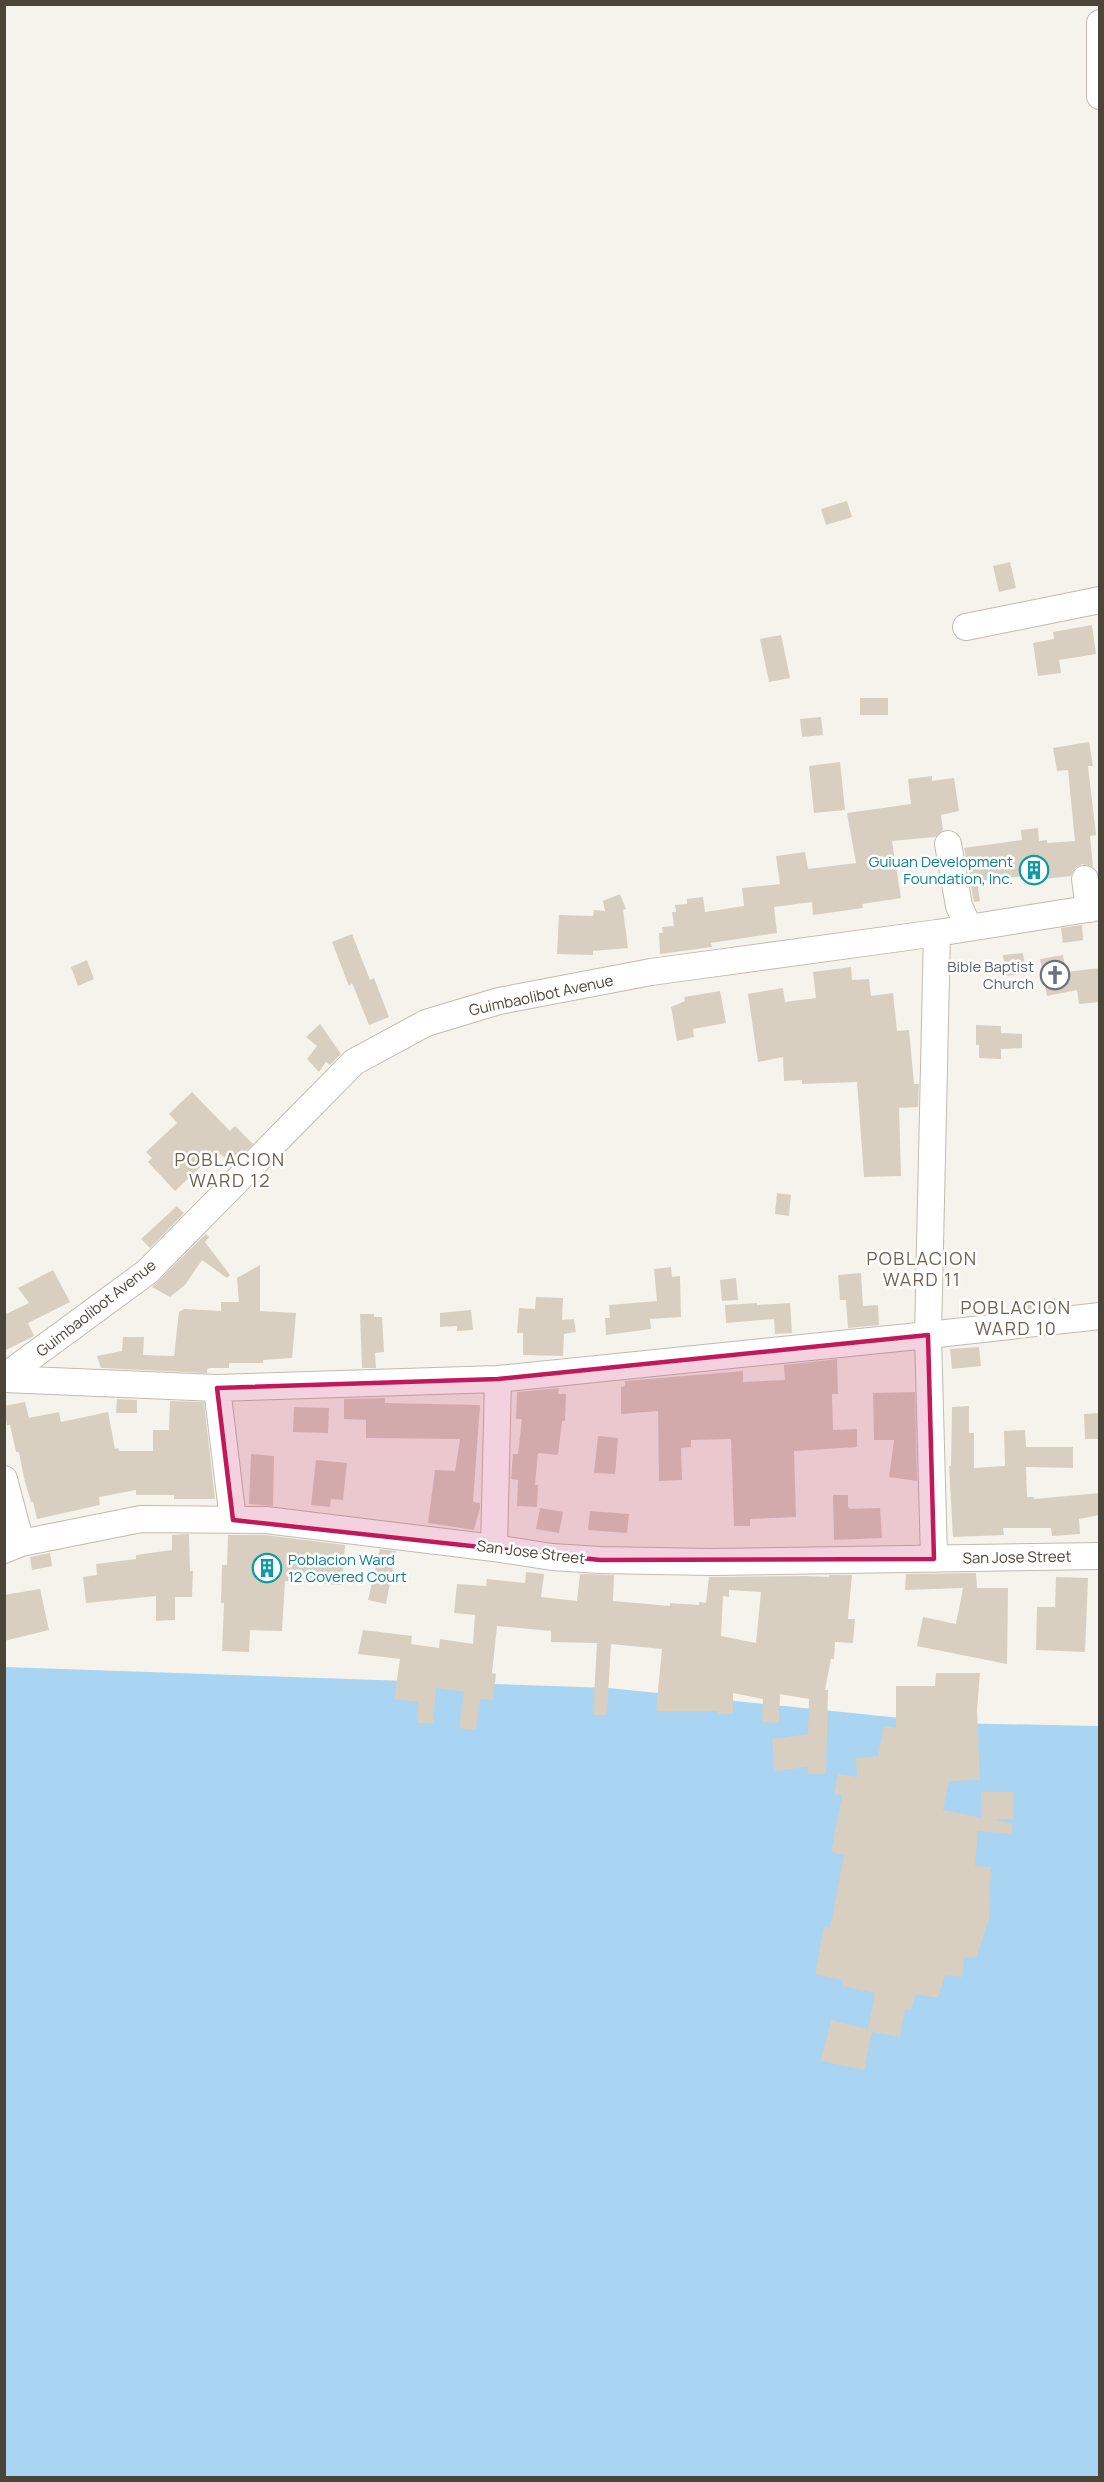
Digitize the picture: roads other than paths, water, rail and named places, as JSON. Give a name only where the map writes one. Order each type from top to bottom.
[{"type":"street","points":[[1100,23],[1100,96]]},
{"type":"street","points":[[966,627],[1100,600]]},
{"type":"street","points":[[948,844],[959,906],[969,928]]},
{"type":"street","points":[[1085,879],[1094,908]]},
{"type":"street","name":"Guimbaolibot Avenue","points":[[4,1378],[147,1272],[354,1062],[426,1023],[499,1001],[651,972],[937,933],[1094,908]]},
{"type":"street","points":[[934,1559],[928,1335],[937,933]]},
{"type":"street","points":[[4,1378],[217,1388],[498,1378],[1100,1316]]},
{"type":"street","points":[[494,1548],[498,1378]]},
{"type":"street","points":[[217,1388],[233,1520]]},
{"type":"street","points":[[4,1479],[13,1546]]},
{"type":"street","name":"San Jose Street","points":[[13,1546],[141,1519],[266,1520],[552,1557],[600,1560],[712,1563],[1100,1556]]},
{"type":"water","points":[[5,1667],[609,1688],[949,1723],[1099,1726],[1099,2477],[5,2478]]},
{"type":"place","name":"Guiuan Development Foundation, Inc.","points":[[1034,870]]},
{"type":"place","name":"Bible Baptist Church","points":[[1055,975]]},
{"type":"place","name":"Poblacion Ward 12 Covered Court","points":[[267,1568]]},
{"type":"district","name":"POBLACION WARD 12","points":[[230,1169]]},
{"type":"district","name":"POBLACION WARD 11","points":[[922,1268]]},
{"type":"district","name":"POBLACION WARD 10","points":[[1016,1317]]}]
